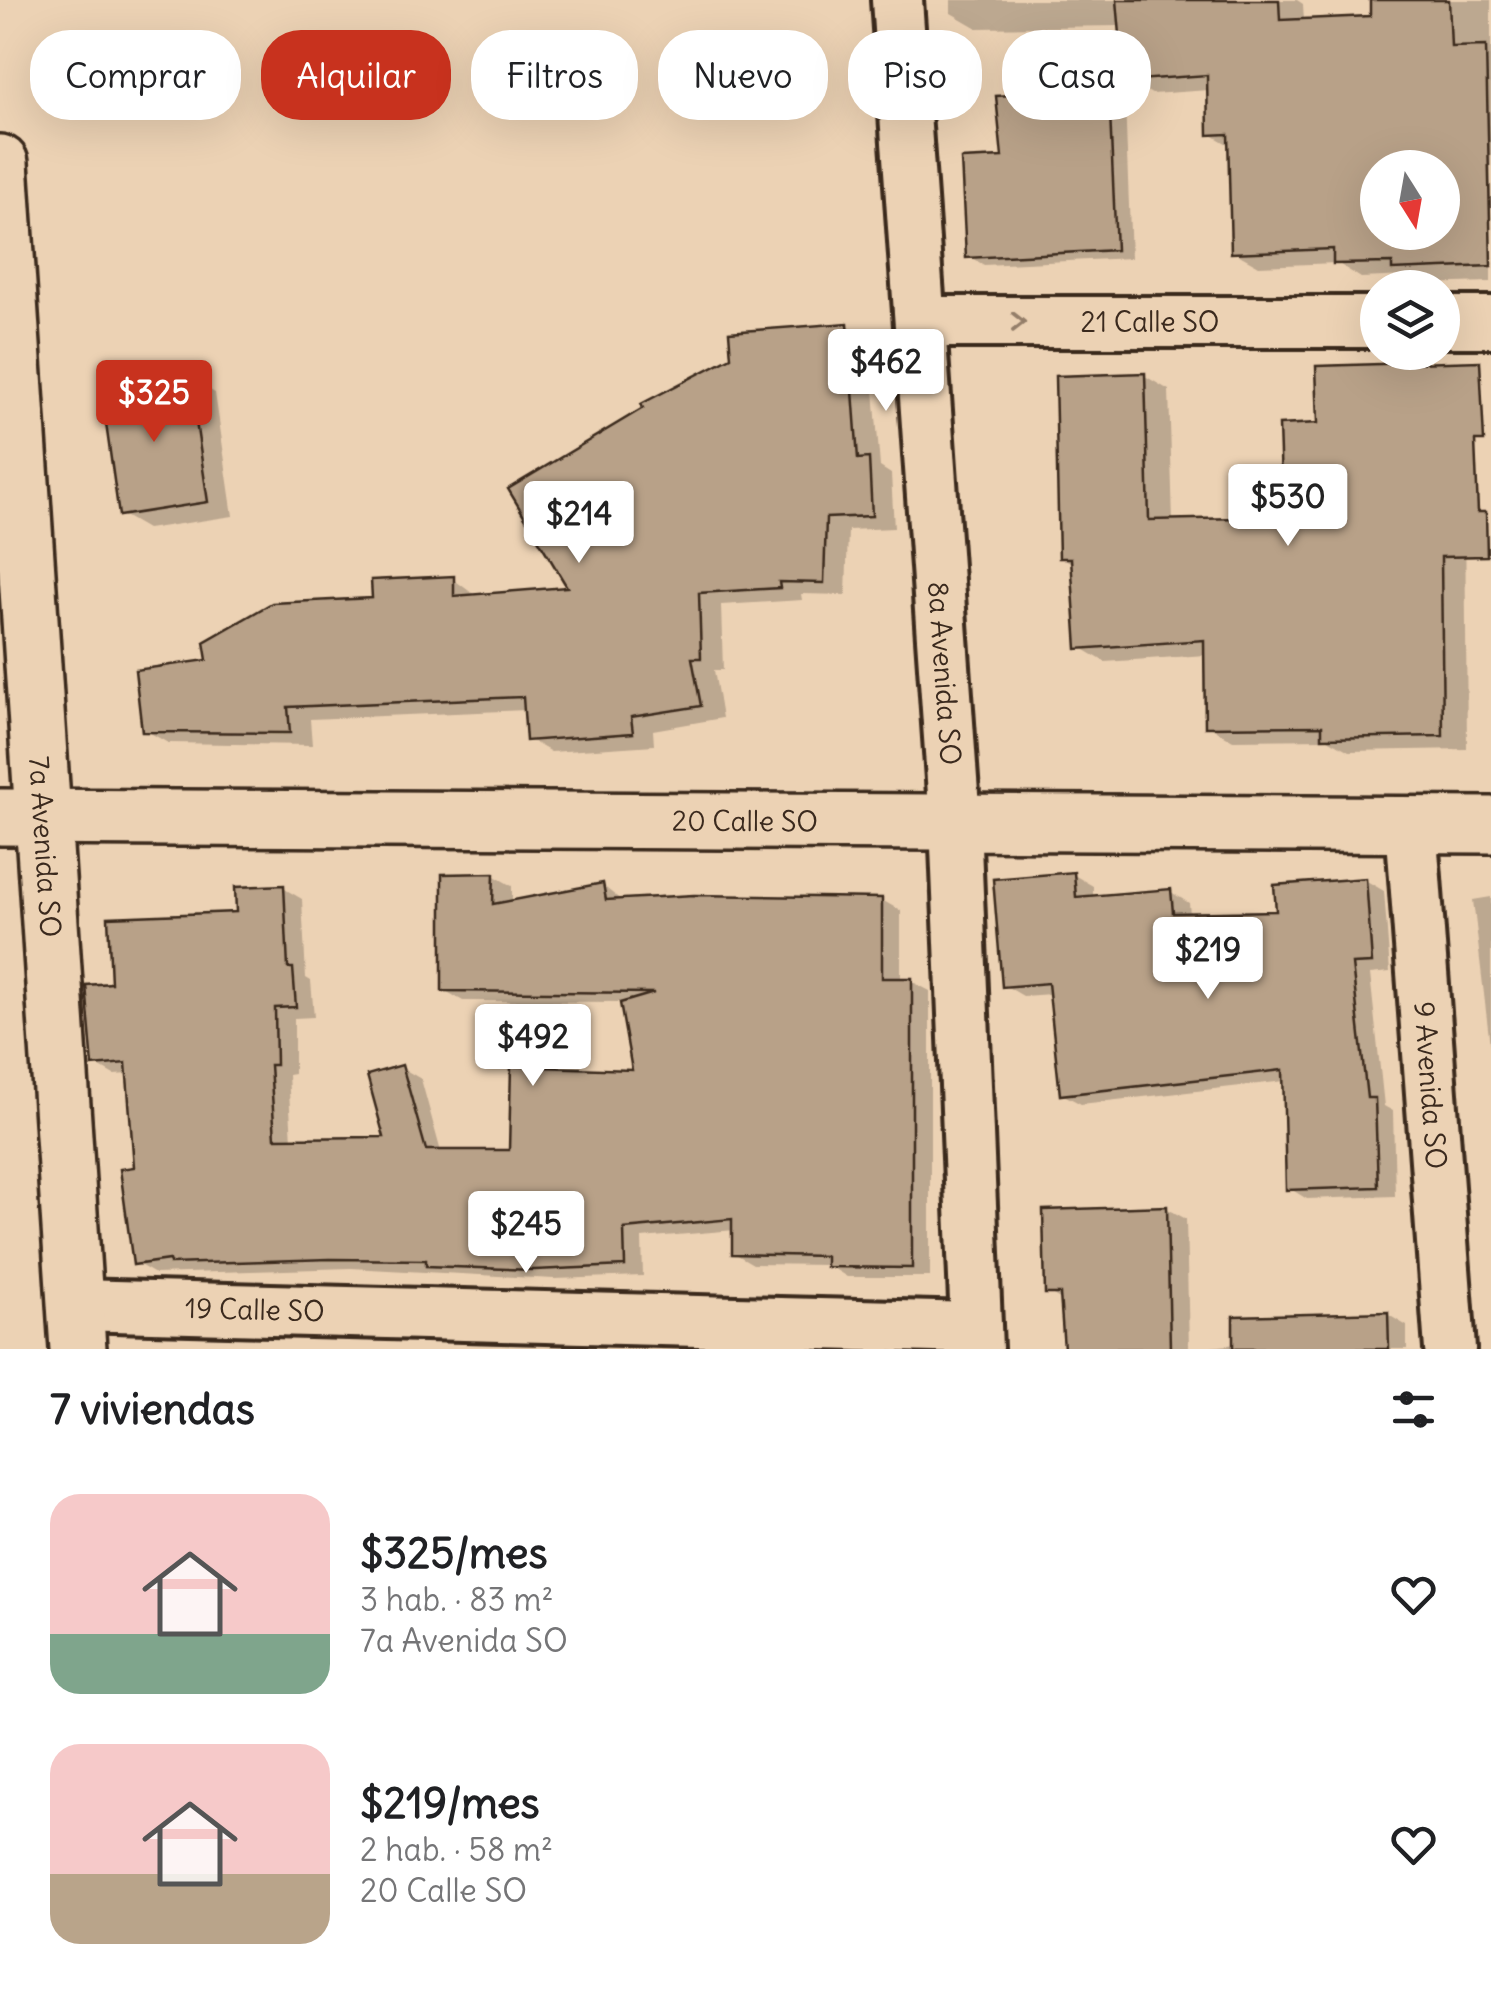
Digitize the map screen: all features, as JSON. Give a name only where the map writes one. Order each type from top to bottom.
[{"type":"street","name":"8a Avenida SO","points":[[898,0],[955,822],[976,1339]]},
{"type":"street","name":"7a Avenida SO","points":[[0,163],[22,817],[77,1327]]},
{"type":"street","name":"21 Calle SO","points":[[920,322],[1360,322]]},
{"type":"street","points":[[1460,322],[1491,322]]},
{"type":"street","name":"20 Calle SO","points":[[22,817],[1491,825]]},
{"type":"street","name":"9 Avenida SO","points":[[1411,824],[1450,1349]]},
{"type":"street","name":"19 Calle SO","points":[[77,1327],[976,1339]]},
{"type":"building","points":[[1117,0],[1279,0],[1280,20],[1370,16],[1370,0],[1449,0],[1451,47],[1486,46],[1491,266],[1392,270],[1392,263],[1333,264],[1333,249],[1231,253],[1228,134],[1208,135],[1207,75],[1151,79],[1151,30],[1120,30]]},
{"type":"building","points":[[996,96],[1002,96],[1002,120],[1110,120],[1116,250],[966,258],[961,159],[1002,157]]},
{"type":"building","points":[[848,323],[858,459],[869,458],[872,516],[826,518],[824,583],[779,582],[780,588],[699,593],[701,658],[692,658],[701,706],[631,717],[633,733],[526,741],[523,697],[288,707],[290,733],[142,732],[135,670],[207,660],[204,642],[272,603],[372,598],[371,580],[454,576],[454,596],[567,587],[508,489],[643,408],[641,404],[731,357],[729,332]]},
{"type":"building","points":[[1480,361],[1484,441],[1475,441],[1478,512],[1486,512],[1487,556],[1441,557],[1443,736],[1322,738],[1322,726],[1205,727],[1204,640],[1077,649],[1071,558],[1059,558],[1055,376],[1145,373],[1149,520],[1240,518],[1239,513],[1282,513],[1279,425],[1318,423],[1316,366],[1460,370],[1460,362]]},
{"type":"building","points":[[189,375],[208,502],[119,516],[101,388]]},
{"type":"building","points":[[1074,872],[1076,897],[1171,889],[1173,913],[1276,911],[1274,885],[1366,878],[1372,963],[1352,964],[1367,1098],[1375,1098],[1378,1187],[1286,1190],[1283,1070],[1060,1095],[1048,983],[1002,987],[993,879]]},
{"type":"building","points":[[494,873],[493,904],[603,883],[606,900],[694,895],[882,898],[882,978],[912,978],[912,1268],[826,1267],[826,1256],[732,1254],[732,1219],[624,1229],[625,1266],[534,1270],[426,1266],[426,1260],[330,1259],[170,1264],[169,1260],[133,1265],[120,1169],[134,1167],[126,1063],[93,1066],[86,985],[111,983],[108,917],[236,912],[235,887],[284,885],[288,968],[293,968],[296,1007],[275,1008],[276,1065],[270,1065],[275,1138],[384,1137],[367,1075],[402,1065],[426,1150],[509,1150],[511,1066],[632,1070],[620,1003],[654,993],[442,991],[442,874]]},
{"type":"building","points":[[1167,1206],[1170,1349],[1064,1349],[1060,1294],[1045,1294],[1043,1210]]},
{"type":"building","points":[[1388,1312],[1389,1349],[1233,1349],[1233,1316]]}]
